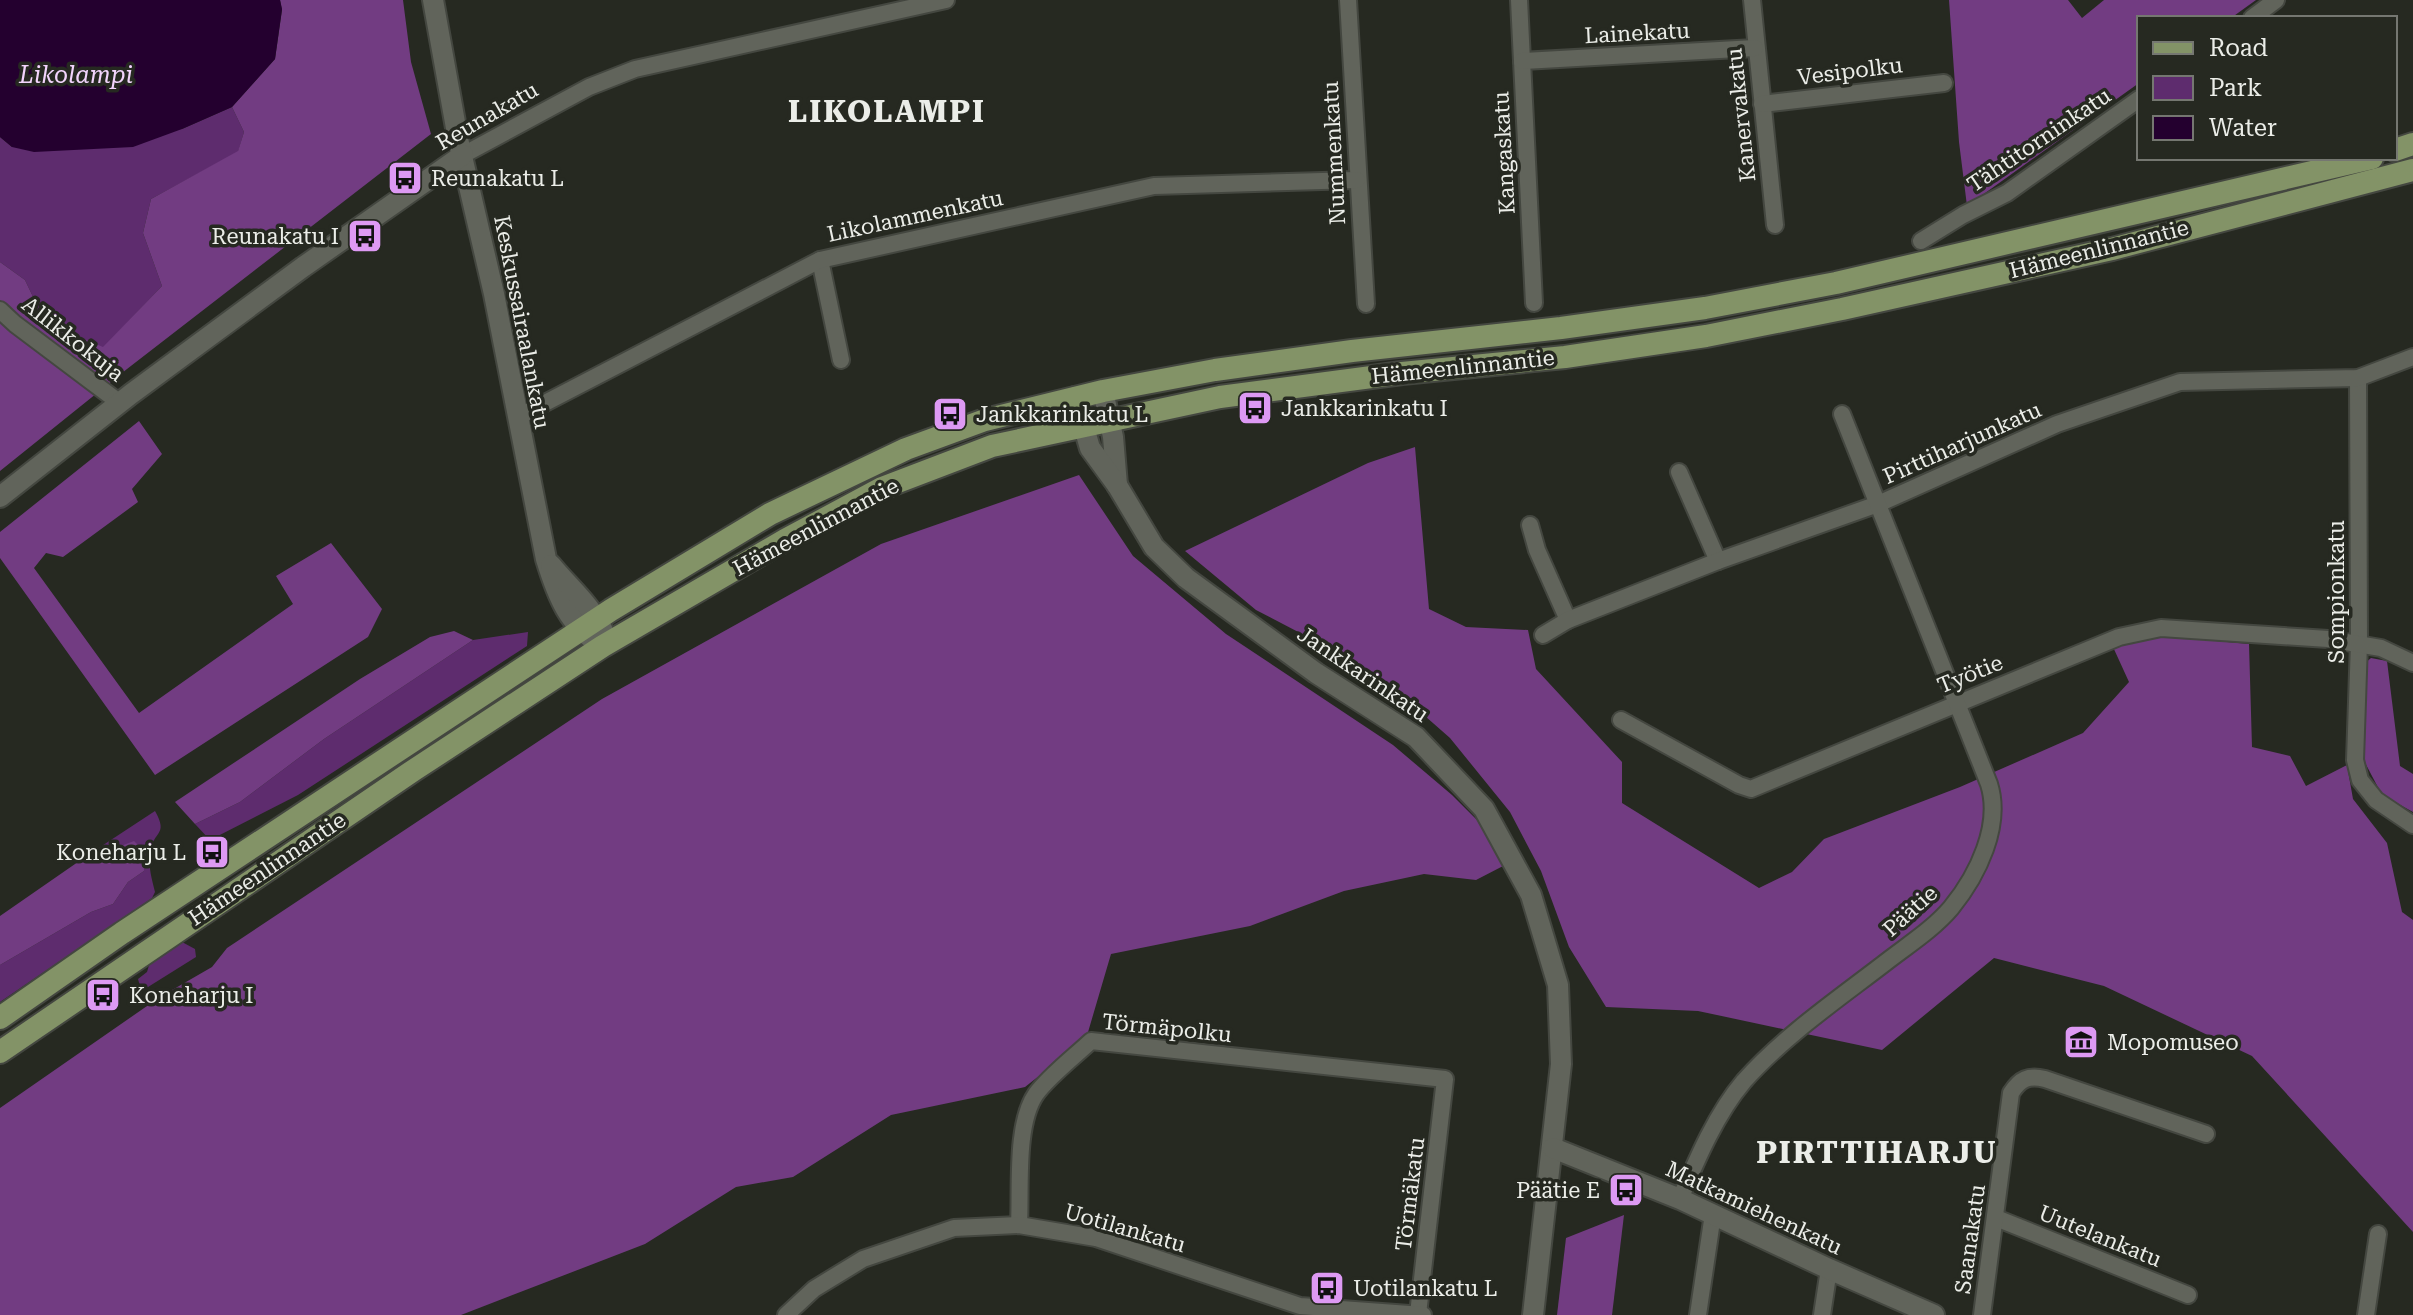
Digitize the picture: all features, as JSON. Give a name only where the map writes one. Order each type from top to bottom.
[{"type":"main road","name":"Hämeenlinnantie","points":[[0,1018],[122,933],[588,624],[770,514],[906,449],[985,420],[1075,397],[1215,370],[1705,308],[1836,283],[2363,160]]},
{"type":"main road","name":"Hämeenlinnantie","points":[[0,1052],[401,779],[603,646],[785,540],[882,488],[992,446],[1220,397],[1402,373],[1565,357],[1706,336],[2112,249],[2413,170]]},
{"type":"street","name":"Keskussairaalankatu","points":[[433,0],[546,559],[588,624],[603,631],[603,646]]},
{"type":"street","name":"Reunakatu","points":[[0,497],[303,267],[463,155],[589,87],[635,69],[946,0]]},
{"type":"street","name":"Nummenkatu","points":[[1348,0],[1366,304]]},
{"type":"street","name":"Kangaskatu","points":[[1519,0],[1534,303]]},
{"type":"street","name":"Kanervakatu","points":[[1752,0],[1775,225]]},
{"type":"street","points":[[2255,16],[2276,0]]},
{"type":"street","name":"Lainekatu","points":[[1522,61],[1755,48]]},
{"type":"street","name":"Vesipolku","points":[[1762,104],[1944,83]]},
{"type":"street","name":"Tähtitorninkatu","points":[[1921,241],[2007,193],[2137,100]]},
{"type":"street","name":"Likolammenkatu","points":[[518,417],[820,260],[1154,186],[1357,180]]},
{"type":"street","points":[[820,260],[841,360]]},
{"type":"street","name":"Allikkokuja","points":[[0,310],[120,403]]},
{"type":"street","name":"Pirttiharjunkatu","points":[[1543,635],[1568,620],[1718,561],[1878,504],[2057,424],[2180,382],[2358,378],[2413,357]]},
{"type":"street","name":"Sompionkatu","points":[[2358,378],[2359,643],[2355,760],[2360,780],[2376,800],[2413,825]]},
{"type":"street","name":"Jankkarinkatu","points":[[1103,391],[1113,437],[1117,485]]},
{"type":"street","name":"Jankkarinkatu","points":[[1075,397],[1081,426],[1090,448],[1117,485],[1154,547],[1186,578],[1316,673],[1416,737],[1484,809],[1531,895],[1558,985],[1561,1064],[1533,1315]]},
{"type":"street","name":"Päätie","points":[[1680,1199],[1723,1112],[1744,1081],[1813,1019],[1929,929],[1951,908],[1978,866],[1991,830],[1993,797],[1842,414]]},
{"type":"street","points":[[1679,472],[1718,561]]},
{"type":"street","points":[[1530,525],[1537,550],[1568,620]]},
{"type":"street","name":"Työtie","points":[[1621,720],[1751,789],[2119,637],[2161,628],[2359,643],[2381,648],[2413,663]]},
{"type":"street","name":"Törmäpolku","points":[[1019,1225],[1026,1119],[1036,1094],[1091,1041],[1445,1079]]},
{"type":"street","name":"Saanakatu","points":[[1982,1315],[2011,1093],[2024,1078],[2045,1079],[2206,1134]]},
{"type":"street","name":"Törmäkatu","points":[[1421,1315],[1445,1079]]},
{"type":"street","name":"Matkamiehenkatu","points":[[1553,1148],[1680,1199],[1934,1315]]},
{"type":"street","points":[[1698,1315],[1713,1214]]},
{"type":"street","name":"Uutelankatu","points":[[1996,1218],[2188,1295]]},
{"type":"street","name":"Uotilankatu","points":[[786,1315],[814,1289],[863,1259],[954,1228],[1019,1225],[1096,1238],[1300,1306],[1421,1315]]},
{"type":"street","points":[[2366,1315],[2378,1234]]},
{"type":"street","points":[[1822,1315],[1829,1269]]},
{"type":"green space","points":[[232,107],[244,132],[238,152],[151,199],[143,233],[162,286],[103,348],[45,322],[25,280],[0,262],[0,137],[12,147],[182,129]]},
{"type":"green space","points":[[528,632],[527,646],[298,795],[210,840],[195,824],[240,802],[324,739],[473,640]]},
{"type":"green space","points":[[155,811],[161,825],[150,853],[155,892],[152,898],[0,1002],[0,965],[91,912],[113,904],[128,882],[144,871],[115,855],[88,855]]},
{"type":"green space","points":[[182,942],[195,949],[196,957],[148,987],[140,986],[138,979],[147,972],[150,962]]},
{"type":"shaded area","points":[[280,0],[403,0],[411,62],[431,134],[0,471],[0,262],[25,280],[45,322],[103,347],[162,286],[143,233],[151,199],[238,151],[244,132],[232,107],[275,59],[282,10]]},
{"type":"shaded area","points":[[1949,0],[2068,0],[2082,18],[2104,0],[2256,0],[2234,16],[2137,16],[2137,84],[1967,206]]},
{"type":"shaded area","points":[[139,421],[162,454],[132,489],[138,502],[63,557],[46,553],[34,568],[139,713],[293,604],[276,576],[331,543],[382,609],[368,637],[155,775],[0,558],[0,532]]},
{"type":"shaded area","points":[[1415,447],[1429,609],[1466,627],[1528,630],[1536,669],[1622,762],[1622,803],[1759,888],[1792,872],[1824,839],[1960,787],[2083,733],[2129,682],[2113,647],[2161,636],[2249,644],[2252,747],[2290,756],[2306,786],[2347,765],[2353,799],[2387,843],[2402,912],[2413,920],[2413,1232],[2252,1056],[2104,986],[1994,958],[1882,1050],[1698,1011],[1606,1007],[1569,947],[1541,871],[1510,812],[1450,738],[1417,709],[1304,635],[1256,610],[1185,551],[1368,463]]},
{"type":"shaded area","points":[[1079,475],[1133,556],[1226,634],[1393,745],[1483,826],[1505,865],[1476,880],[1424,874],[1344,891],[1250,926],[1111,954],[1086,1039],[1025,1087],[891,1115],[793,1177],[736,1187],[645,1244],[461,1315],[0,1315],[0,1108],[160,997],[212,967],[227,948],[602,699],[881,544]]},
{"type":"shaded area","points":[[454,631],[473,640],[324,739],[240,802],[195,824],[175,802],[360,679],[430,637]]},
{"type":"shaded area","points":[[2371,658],[2387,661],[2400,766],[2413,774],[2413,812],[2382,795],[2362,757],[2364,664]]},
{"type":"shaded area","points":[[134,841],[143,850],[144,871],[128,882],[113,904],[91,912],[0,965],[0,916],[88,855],[115,855],[121,846]]},
{"type":"shaded area","points":[[1624,1215],[1612,1315],[1557,1315],[1566,1238]]},
{"type":"water","name":"Likolampi","points":[[0,0],[280,0],[282,9],[275,59],[232,107],[133,147],[34,152],[12,147],[0,137]]},
{"type":"place","name":"Reunakatu L","points":[[405,178]]},
{"type":"place","name":"Reunakatu I","points":[[365,236]]},
{"type":"place","name":"Jankkarinkatu I","points":[[1255,408]]},
{"type":"place","name":"Jankkarinkatu L","points":[[950,414]]},
{"type":"place","name":"Koneharju L","points":[[212,852]]},
{"type":"place","name":"Koneharju I","points":[[103,995]]},
{"type":"place","name":"Mopomuseo","points":[[2081,1042]]},
{"type":"place","name":"Päätie E","points":[[1626,1190]]},
{"type":"place","name":"Uotilankatu L","points":[[1327,1288]]},
{"type":"district","name":"LIKOLAMPI","points":[[887,111]]},
{"type":"district","name":"PIRTTIHARJU","points":[[1877,1152]]}]
